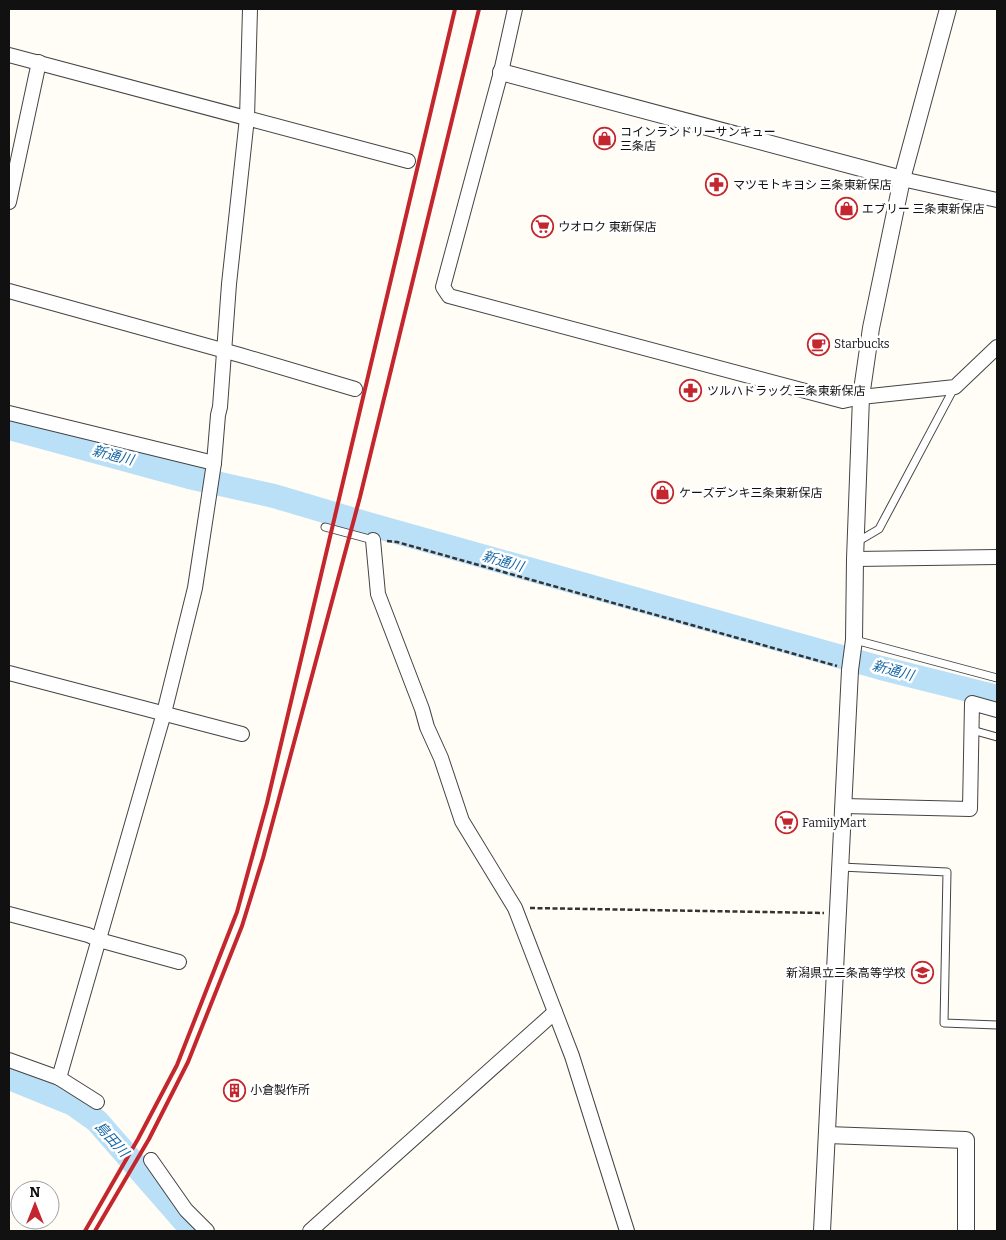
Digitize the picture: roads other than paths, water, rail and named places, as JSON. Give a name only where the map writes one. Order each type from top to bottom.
[{"type":"street","points":[[59,1078],[164,713],[196,588],[214,464],[226,351],[229,284],[247,118],[250,9]]},
{"type":"street","points":[[515,9],[501,72],[442,287],[449,296],[843,401],[861,396],[955,387],[997,347]]},
{"type":"street","points":[[822,1231],[850,668],[854,645],[861,396],[871,328],[902,179],[948,9]]},
{"type":"street","points":[[9,55],[408,161]]},
{"type":"street","points":[[9,202],[40,62]]},
{"type":"street","points":[[501,72],[902,179],[997,200]]},
{"type":"street","points":[[9,291],[355,388]]},
{"type":"street","points":[[9,413],[214,464]]},
{"type":"street","points":[[373,540],[378,594],[422,709],[427,727],[441,758],[462,822],[515,908],[572,1056],[627,1231]]},
{"type":"street","points":[[855,559],[997,557]]},
{"type":"street","points":[[9,673],[242,734]]},
{"type":"street","points":[[844,806],[970,810],[972,703],[997,710]]},
{"type":"street","points":[[9,914],[179,962]]},
{"type":"street","points":[[310,1231],[554,1012]]},
{"type":"street","points":[[9,1060],[59,1078],[98,1102]]},
{"type":"street","points":[[827,1135],[966,1140],[966,1231]]},
{"type":"street","points":[[151,1160],[186,1210],[207,1231]]},
{"type":"lane","points":[[857,542],[880,529],[955,387]]},
{"type":"lane","points":[[325,527],[373,540]]},
{"type":"lane","points":[[854,645],[997,678]]},
{"type":"lane","points":[[972,730],[997,737]]},
{"type":"lane","points":[[841,867],[947,872],[944,1023],[997,1025]]},
{"type":"waterway","name":"新通川","points":[[9,428],[189,477],[274,496],[881,668],[997,697]]},
{"type":"waterway","name":"島田川","points":[[9,1078],[73,1104],[97,1121],[193,1231]]},
{"type":"railway","points":[[85,1231],[138,1139],[177,1065],[237,912],[267,803],[455,9]]},
{"type":"railway","points":[[95,1231],[149,1139],[188,1062],[242,926],[263,858],[360,497],[479,9]]},
{"type":"place","name":"コインランドリーサンキュー 三条店","points":[[604,139]]},
{"type":"place","name":"マツモトキヨシ 三条東新保店","points":[[717,185]]},
{"type":"place","name":"エブリー 三条東新保店","points":[[846,209]]},
{"type":"place","name":"ウオロク 東新保店","points":[[542,227]]},
{"type":"place","name":"Starbucks","points":[[818,344]]},
{"type":"place","name":"ツルハドラッグ 三条東新保店","points":[[691,391]]},
{"type":"place","name":"ケーズデンキ三条東新保店","points":[[663,493]]},
{"type":"place","name":"FamilyMart","points":[[786,823]]},
{"type":"place","name":"新潟県立三条高等学校","points":[[922,973]]},
{"type":"place","name":"小倉製作所","points":[[234,1090]]}]
